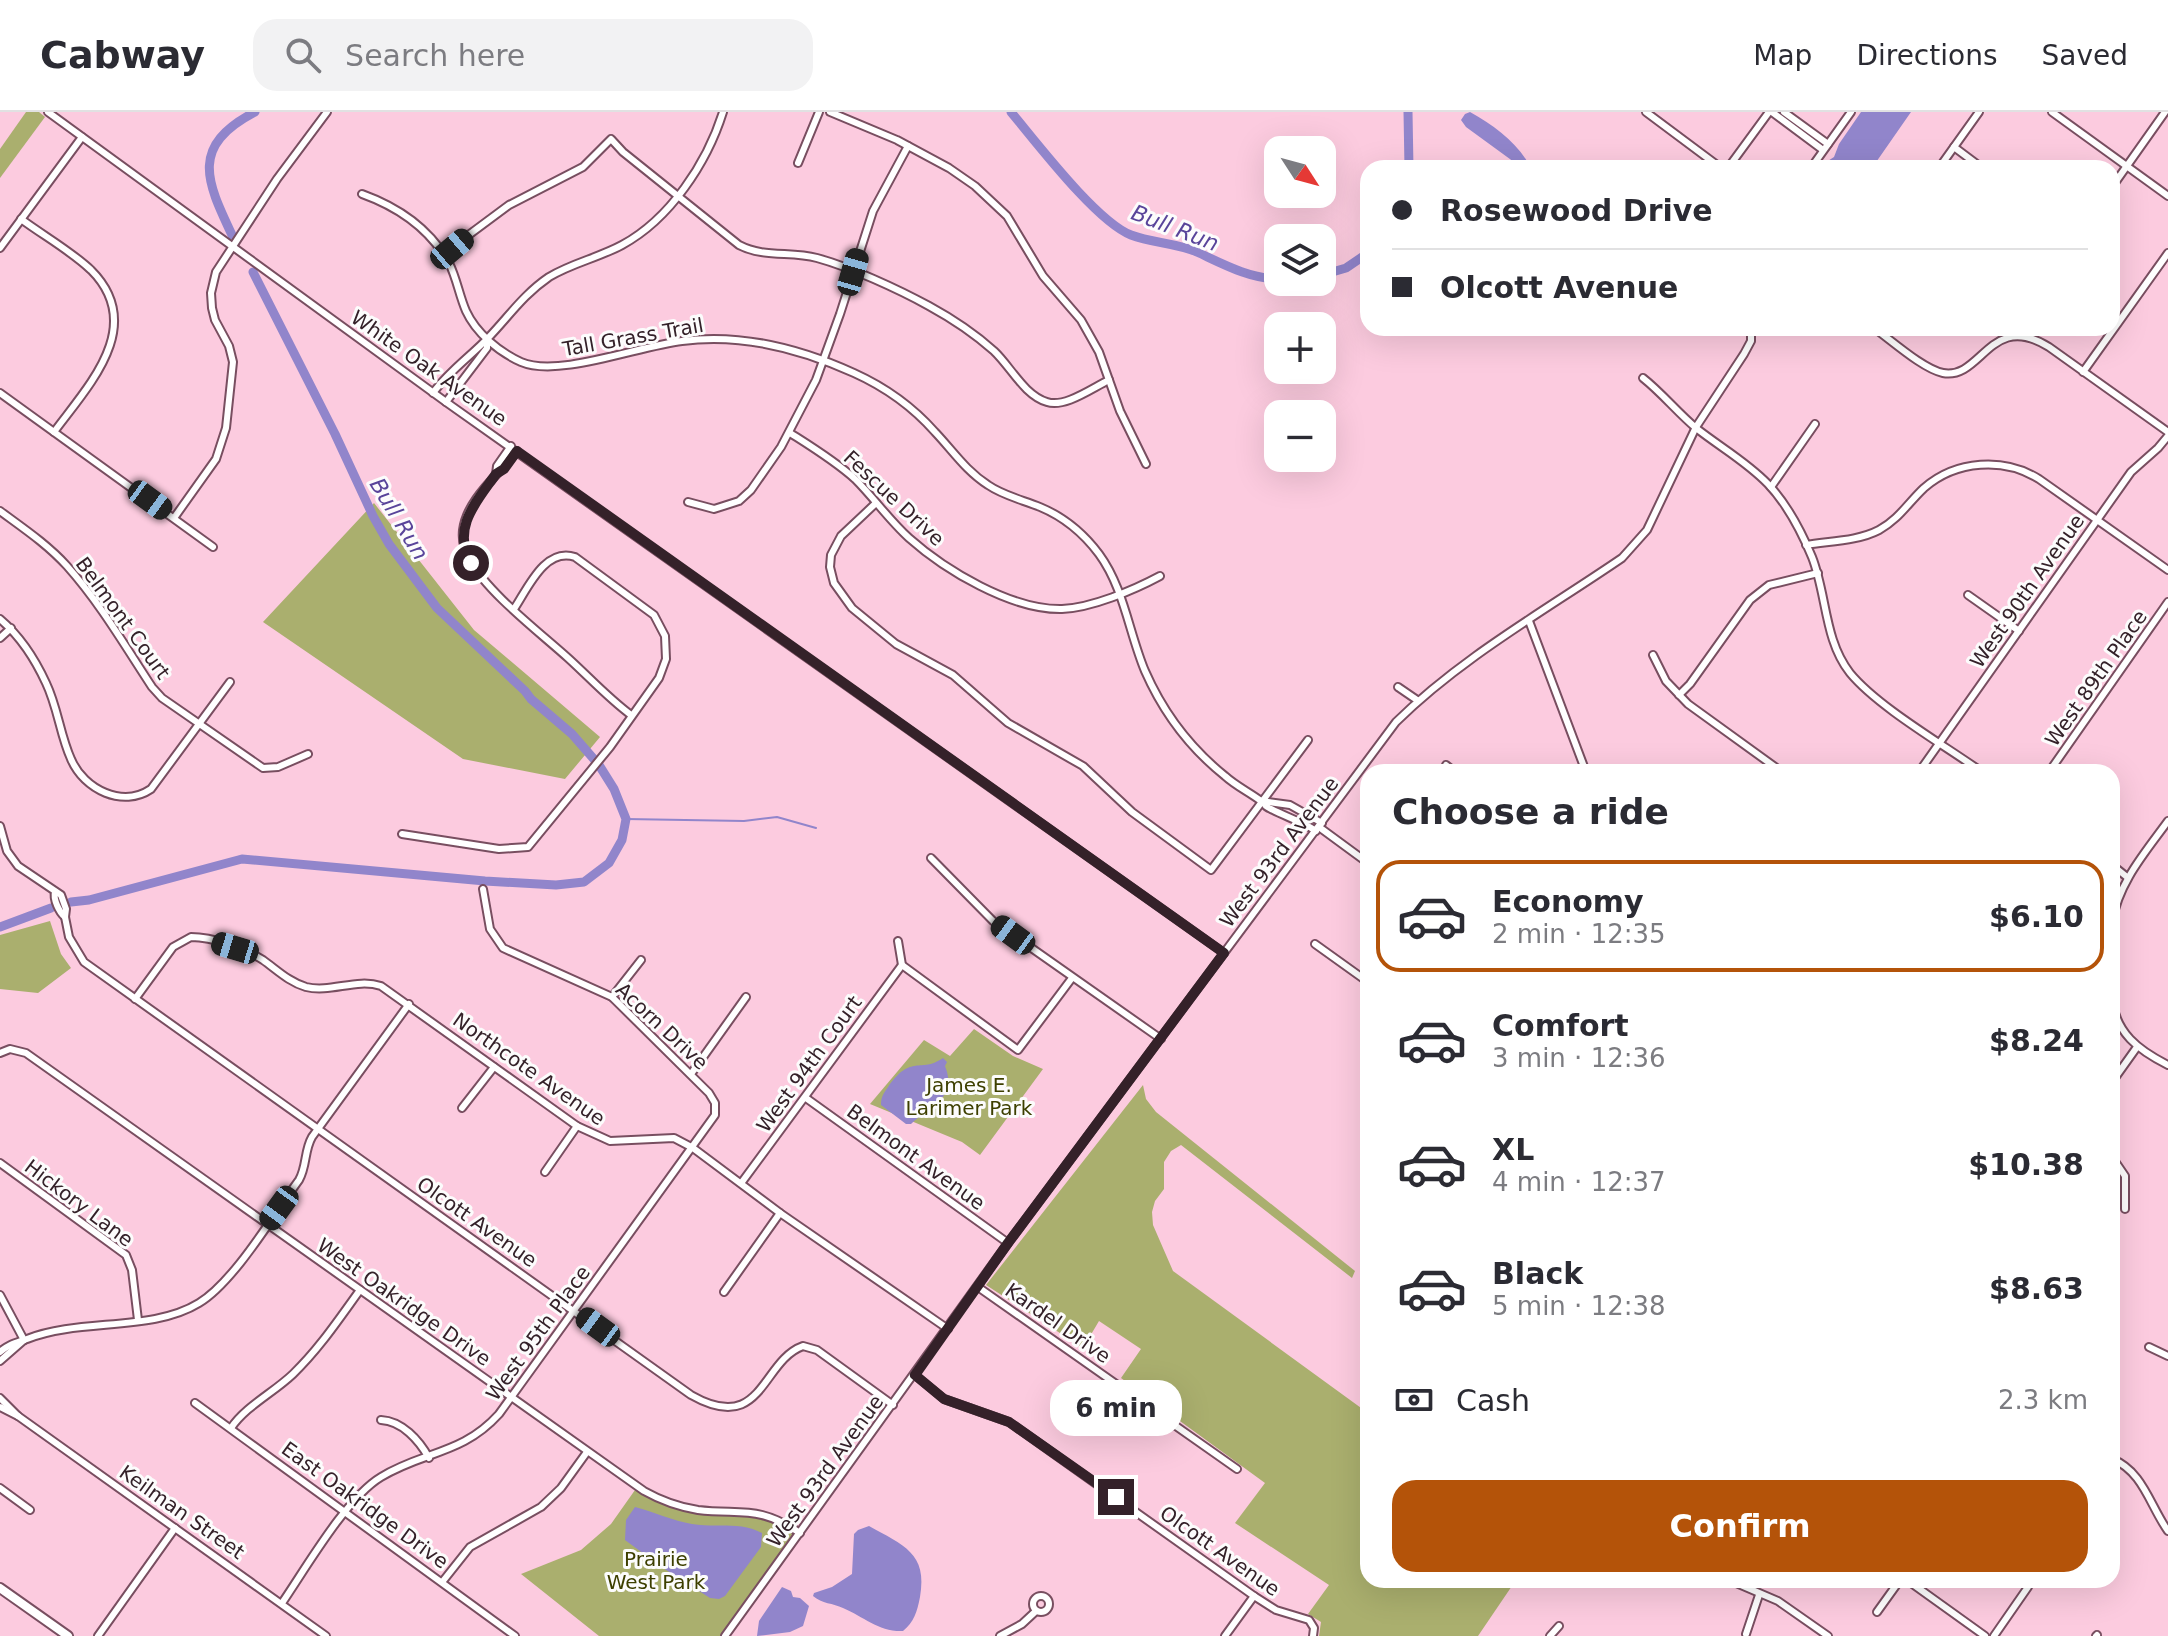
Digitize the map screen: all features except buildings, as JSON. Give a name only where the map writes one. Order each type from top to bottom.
[{"type":"highway","points":[[0,1588],[68,1636]]},
{"type":"street","name":"White Oak Avenue","points":[[48,112],[433,393],[1224,953]]},
{"type":"street","points":[[174,518],[216,459],[225,438],[233,362],[229,346],[215,320],[211,293],[218,266],[327,112]]},
{"type":"street","points":[[433,393],[449,372],[487,339],[512,308],[537,286],[563,270],[630,240],[654,221],[677,195],[709,148],[723,112]]},
{"type":"street","points":[[798,163],[819,112]]},
{"type":"street","points":[[830,112],[908,146],[965,179],[1007,216],[1043,276],[1081,320],[1099,352],[1146,464]]},
{"type":"street","points":[[1646,112],[1710,160]]},
{"type":"street","points":[[1659,122],[1666,112]]},
{"type":"street","points":[[1734,160],[1771,112],[1826,147]]},
{"type":"street","points":[[1784,112],[1826,147]]},
{"type":"street","points":[[1817,160],[1851,112]]},
{"type":"street","points":[[1945,160],[1979,112]]},
{"type":"street","points":[[2052,112],[2119,160]]},
{"type":"street","points":[[2120,176],[2165,112]]},
{"type":"street","points":[[0,248],[82,137]]},
{"type":"street","points":[[443,254],[509,205],[583,167],[611,139],[730,239],[765,254],[809,256],[926,304],[993,350],[1031,393],[1041,399],[1050,403],[1061,402],[1109,380]]},
{"type":"street","points":[[688,502],[714,509],[743,499],[790,433],[824,360],[873,211],[908,146]]},
{"type":"street","points":[[1954,147],[1971,160]]},
{"type":"street","points":[[2120,161],[2168,196]]},
{"type":"street","name":"Tall Grass Trail","points":[[362,194],[387,204],[429,235],[456,279],[468,315],[487,339],[516,359],[545,367],[674,342],[715,339],[777,346],[824,360],[880,386],[927,423],[964,466],[985,483],[1066,521],[1099,555],[1119,594],[1140,660],[1168,714],[1212,766],[1261,801],[1290,805],[1360,857]]},
{"type":"street","points":[[21,219],[95,275],[111,305],[114,323],[112,341],[103,364],[54,432]]},
{"type":"street","points":[[2120,320],[2168,253]]},
{"type":"street","name":"West 93rd Avenue","points":[[1365,764],[1396,722],[1417,700],[1622,558],[1639,541],[1654,518],[1696,427],[1744,354],[1751,336]]},
{"type":"street","points":[[1886,336],[1940,372],[1963,370],[1992,345],[2018,337],[2040,342],[2168,434]]},
{"type":"street","points":[[2083,372],[2109,336]]},
{"type":"street","points":[[446,402],[487,348],[487,339]]},
{"type":"street","points":[[1643,378],[1696,427],[1771,487],[1806,545],[1818,573],[1831,634],[1846,667],[1874,696],[1970,764]]},
{"type":"street","points":[[0,393],[213,547]]},
{"type":"street","points":[[1771,487],[1815,424]]},
{"type":"street","name":"Fescue Drive","points":[[790,433],[839,466],[901,531],[933,557],[967,579],[1007,596],[1057,609],[1077,607],[1119,594],[1160,576]]},
{"type":"street","name":"West 90th Avenue","points":[[1925,764],[2134,468],[2158,448],[2168,434]]},
{"type":"street","points":[[514,448],[497,466],[496,474],[465,520],[463,544],[471,563],[514,609],[631,715]]},
{"type":"street","points":[[1806,545],[1871,533],[1896,519],[1936,479],[1956,470],[1990,464],[2014,466],[2032,474],[2168,570]]},
{"type":"street","points":[[876,503],[838,540],[832,551],[830,567],[834,583],[842,596],[887,639],[953,675],[1008,723],[1083,766],[1132,812],[1211,870],[1308,740]]},
{"type":"street","name":"Belmont Court","points":[[0,511],[31,533],[65,564],[93,598],[152,687],[199,725],[263,768],[278,767],[308,754]]},
{"type":"street","points":[[402,834],[499,849],[528,847],[599,760],[659,678],[665,664],[665,636],[651,612],[580,560],[567,555],[548,561],[514,609]]},
{"type":"street","points":[[1679,695],[1750,600],[1769,585],[1818,573]]},
{"type":"street","points":[[1968,595],[2019,631]]},
{"type":"street","name":"West 89th Place","points":[[2055,764],[2168,602]]},
{"type":"street","points":[[0,619],[30,653],[46,683],[75,768],[108,794],[127,799],[151,789],[230,682]]},
{"type":"street","points":[[1529,621],[1583,764]]},
{"type":"street","points":[[0,638],[11,628]]},
{"type":"street","points":[[1653,655],[1666,681],[1679,695],[1771,764]]},
{"type":"street","points":[[1398,687],[1417,700]]},
{"type":"street","name":"West 93rd Avenue","points":[[726,1636],[1008,1243],[1360,771]]},
{"type":"street","points":[[2120,892],[2127,877],[2168,821]]},
{"type":"street","name":"Olcott Avenue","points":[[0,826],[7,851],[14,861],[63,899],[70,942],[80,958],[702,1401],[725,1406],[748,1400],[758,1394],[788,1355],[803,1346],[817,1350],[893,1405]]},
{"type":"street","points":[[931,858],[993,921],[1161,1039]]},
{"type":"street","points":[[2120,871],[2127,877]]},
{"type":"street","name":"Acorn Drive","points":[[483,889],[490,929],[503,948],[612,997],[712,1096],[716,1107]]},
{"type":"street","name":"Northcote Avenue","points":[[135,999],[176,944],[196,937],[251,954],[300,985],[321,988],[358,983],[386,988],[577,1126],[610,1141],[674,1138],[693,1148],[780,1213],[948,1329]]},
{"type":"street","points":[[898,941],[902,965],[1018,1050],[1072,978]]},
{"type":"street","points":[[1315,944],[1360,976]]},
{"type":"street","points":[[612,997],[641,960]]},
{"type":"street","name":"West 94th Court","points":[[742,1182],[902,965]]},
{"type":"street","points":[[691,1074],[746,997]]},
{"type":"street","points":[[0,1352],[14,1341],[52,1330],[173,1315],[209,1297],[224,1282],[301,1176],[308,1145],[318,1129],[409,1004]]},
{"type":"street","points":[[2120,1027],[2137,1047],[2168,1065]]},
{"type":"street","points":[[2120,1071],[2137,1047]]},
{"type":"street","name":"West Oakridge Drive","points":[[0,1053],[10,1049],[26,1053],[635,1486],[657,1498],[697,1510],[760,1513],[800,1533]]},
{"type":"street","points":[[462,1108],[494,1067]]},
{"type":"street","name":"Belmont Avenue","points":[[806,1098],[1008,1243]]},
{"type":"street","name":"West 95th Place","points":[[282,1603],[362,1492],[393,1470],[458,1446],[479,1433],[511,1398],[714,1119],[716,1107]]},
{"type":"street","points":[[545,1172],[577,1126]]},
{"type":"street","name":"Hickory Lane","points":[[0,1163],[126,1255],[132,1270],[138,1320]]},
{"type":"street","points":[[2120,1166],[2126,1180],[2125,1209]]},
{"type":"street","points":[[724,1292],[780,1213]]},
{"type":"street","name":"Kardel Drive","points":[[978,1287],[1237,1469]]},
{"type":"street","points":[[231,1428],[240,1416],[299,1368],[360,1290]]},
{"type":"street","points":[[0,1295],[24,1340]]},
{"type":"street","points":[[0,1361],[24,1340]]},
{"type":"street","points":[[2149,1347],[2168,1356]]},
{"type":"street","name":"Olcott Avenue","points":[[915,1375],[944,1399],[1009,1422],[1254,1596],[1276,1610],[1309,1620],[1314,1628],[1313,1636]]},
{"type":"street","name":"Keilman Street","points":[[0,1398],[18,1416]]},
{"type":"street","name":"East Oakridge Drive","points":[[195,1403],[515,1636]]},
{"type":"street","name":"Keilman Street","points":[[0,1407],[18,1416],[326,1636]]},
{"type":"street","points":[[381,1420],[394,1423],[413,1436],[429,1458]]},
{"type":"street","points":[[443,1581],[470,1547],[541,1507],[561,1488],[587,1452]]},
{"type":"street","points":[[2120,1464],[2138,1478],[2168,1531]]},
{"type":"street","points":[[0,1488],[30,1510]]},
{"type":"street","points":[[98,1636],[175,1528]]},
{"type":"street","points":[[1745,1588],[1778,1601],[1828,1636]]},
{"type":"street","points":[[1877,1612],[1894,1588]]},
{"type":"street","points":[[1918,1588],[1985,1636]]},
{"type":"street","points":[[1994,1636],[2027,1588]]},
{"type":"street","points":[[1746,1634],[1759,1595]]},
{"type":"street","points":[[1225,1636],[1254,1596]]},
{"type":"street","points":[[1000,1636],[1022,1624],[1036,1611]]},
{"type":"street","points":[[1550,1636],[1559,1626]]},
{"type":"street","points":[[310,1636],[315,1629]]},
{"type":"green space","points":[[26,112],[39,112],[45,117],[0,178],[0,149]]},
{"type":"green space","points":[[374,503],[474,630],[600,737],[565,779],[463,759],[263,622]]},
{"type":"green space","points":[[50,921],[61,954],[71,968],[38,993],[0,989],[0,935]]},
{"type":"green space","name":"James E. Larimer Park","points":[[974,1029],[1013,1056],[1043,1069],[980,1155],[962,1142],[870,1104],[924,1040],[950,1056]]},
{"type":"green space","points":[[1143,1085],[1146,1099],[1156,1112],[1355,1271],[1352,1278],[1181,1145],[1171,1151],[1164,1162],[1164,1189],[1155,1201],[1153,1225],[1173,1271],[1360,1407],[1360,1588],[1511,1588],[1478,1636],[1319,1636],[1321,1622],[1308,1614],[1329,1585],[1235,1523],[1265,1483],[1121,1378],[1141,1349],[1099,1321],[1083,1348],[986,1285]]},
{"type":"green space","name":"Prairie West Park","points":[[635,1490],[682,1510],[756,1517],[781,1525],[793,1533],[792,1540],[722,1636],[599,1636],[521,1574],[581,1550],[611,1524]]},
{"type":"shaded area","points":[[1470,112],[1488,123],[1505,136],[1526,160],[1511,160],[1466,127],[1461,120]]},
{"type":"shaded area","points":[[1861,112],[1911,112],[1878,160],[1829,160],[1834,157],[1839,144]]},
{"type":"shaded area","points":[[943,1058],[947,1062],[948,1077],[945,1093],[911,1124],[906,1124],[881,1105],[885,1092],[903,1070]]},
{"type":"shaded area","points":[[635,1507],[692,1524],[754,1529],[762,1533],[761,1547],[725,1596],[710,1598],[625,1540],[626,1520]]},
{"type":"shaded area","points":[[869,1526],[902,1545],[916,1560],[920,1570],[922,1582],[918,1607],[903,1631],[879,1627],[813,1596],[852,1574],[854,1534]]},
{"type":"shaded area","points":[[782,1587],[809,1606],[803,1626],[790,1632],[757,1636],[759,1621]]},
{"type":"waterway","name":"Bull Run","points":[[232,235],[215,197],[209,166],[212,151],[220,138],[255,112]]},
{"type":"waterway","name":"Bull Run","points":[[1011,112],[1068,180],[1117,227],[1139,238],[1189,249],[1226,266],[1264,277]]},
{"type":"waterway","name":"Bull Run","points":[[1408,112],[1409,160]]},
{"type":"waterway","name":"Bull Run","points":[[1336,271],[1360,258]]},
{"type":"waterway","name":"Bull Run","points":[[71,902],[89,900],[242,859],[485,881],[556,885],[584,882],[609,863],[622,840],[626,819],[614,789],[599,765],[572,734],[437,608],[389,544],[253,272]]},
{"type":"waterway","name":"Bull Run","points":[[626,819],[744,821],[777,817],[816,828]]},
{"type":"waterway","name":"Bull Run","points":[[0,927],[51,908]]},
{"type":"route","points":[[471,563],[463,544],[465,520],[496,474],[504,469],[517,451],[1224,953],[1008,1243],[915,1375],[944,1399],[1009,1422],[1116,1497]]}]
